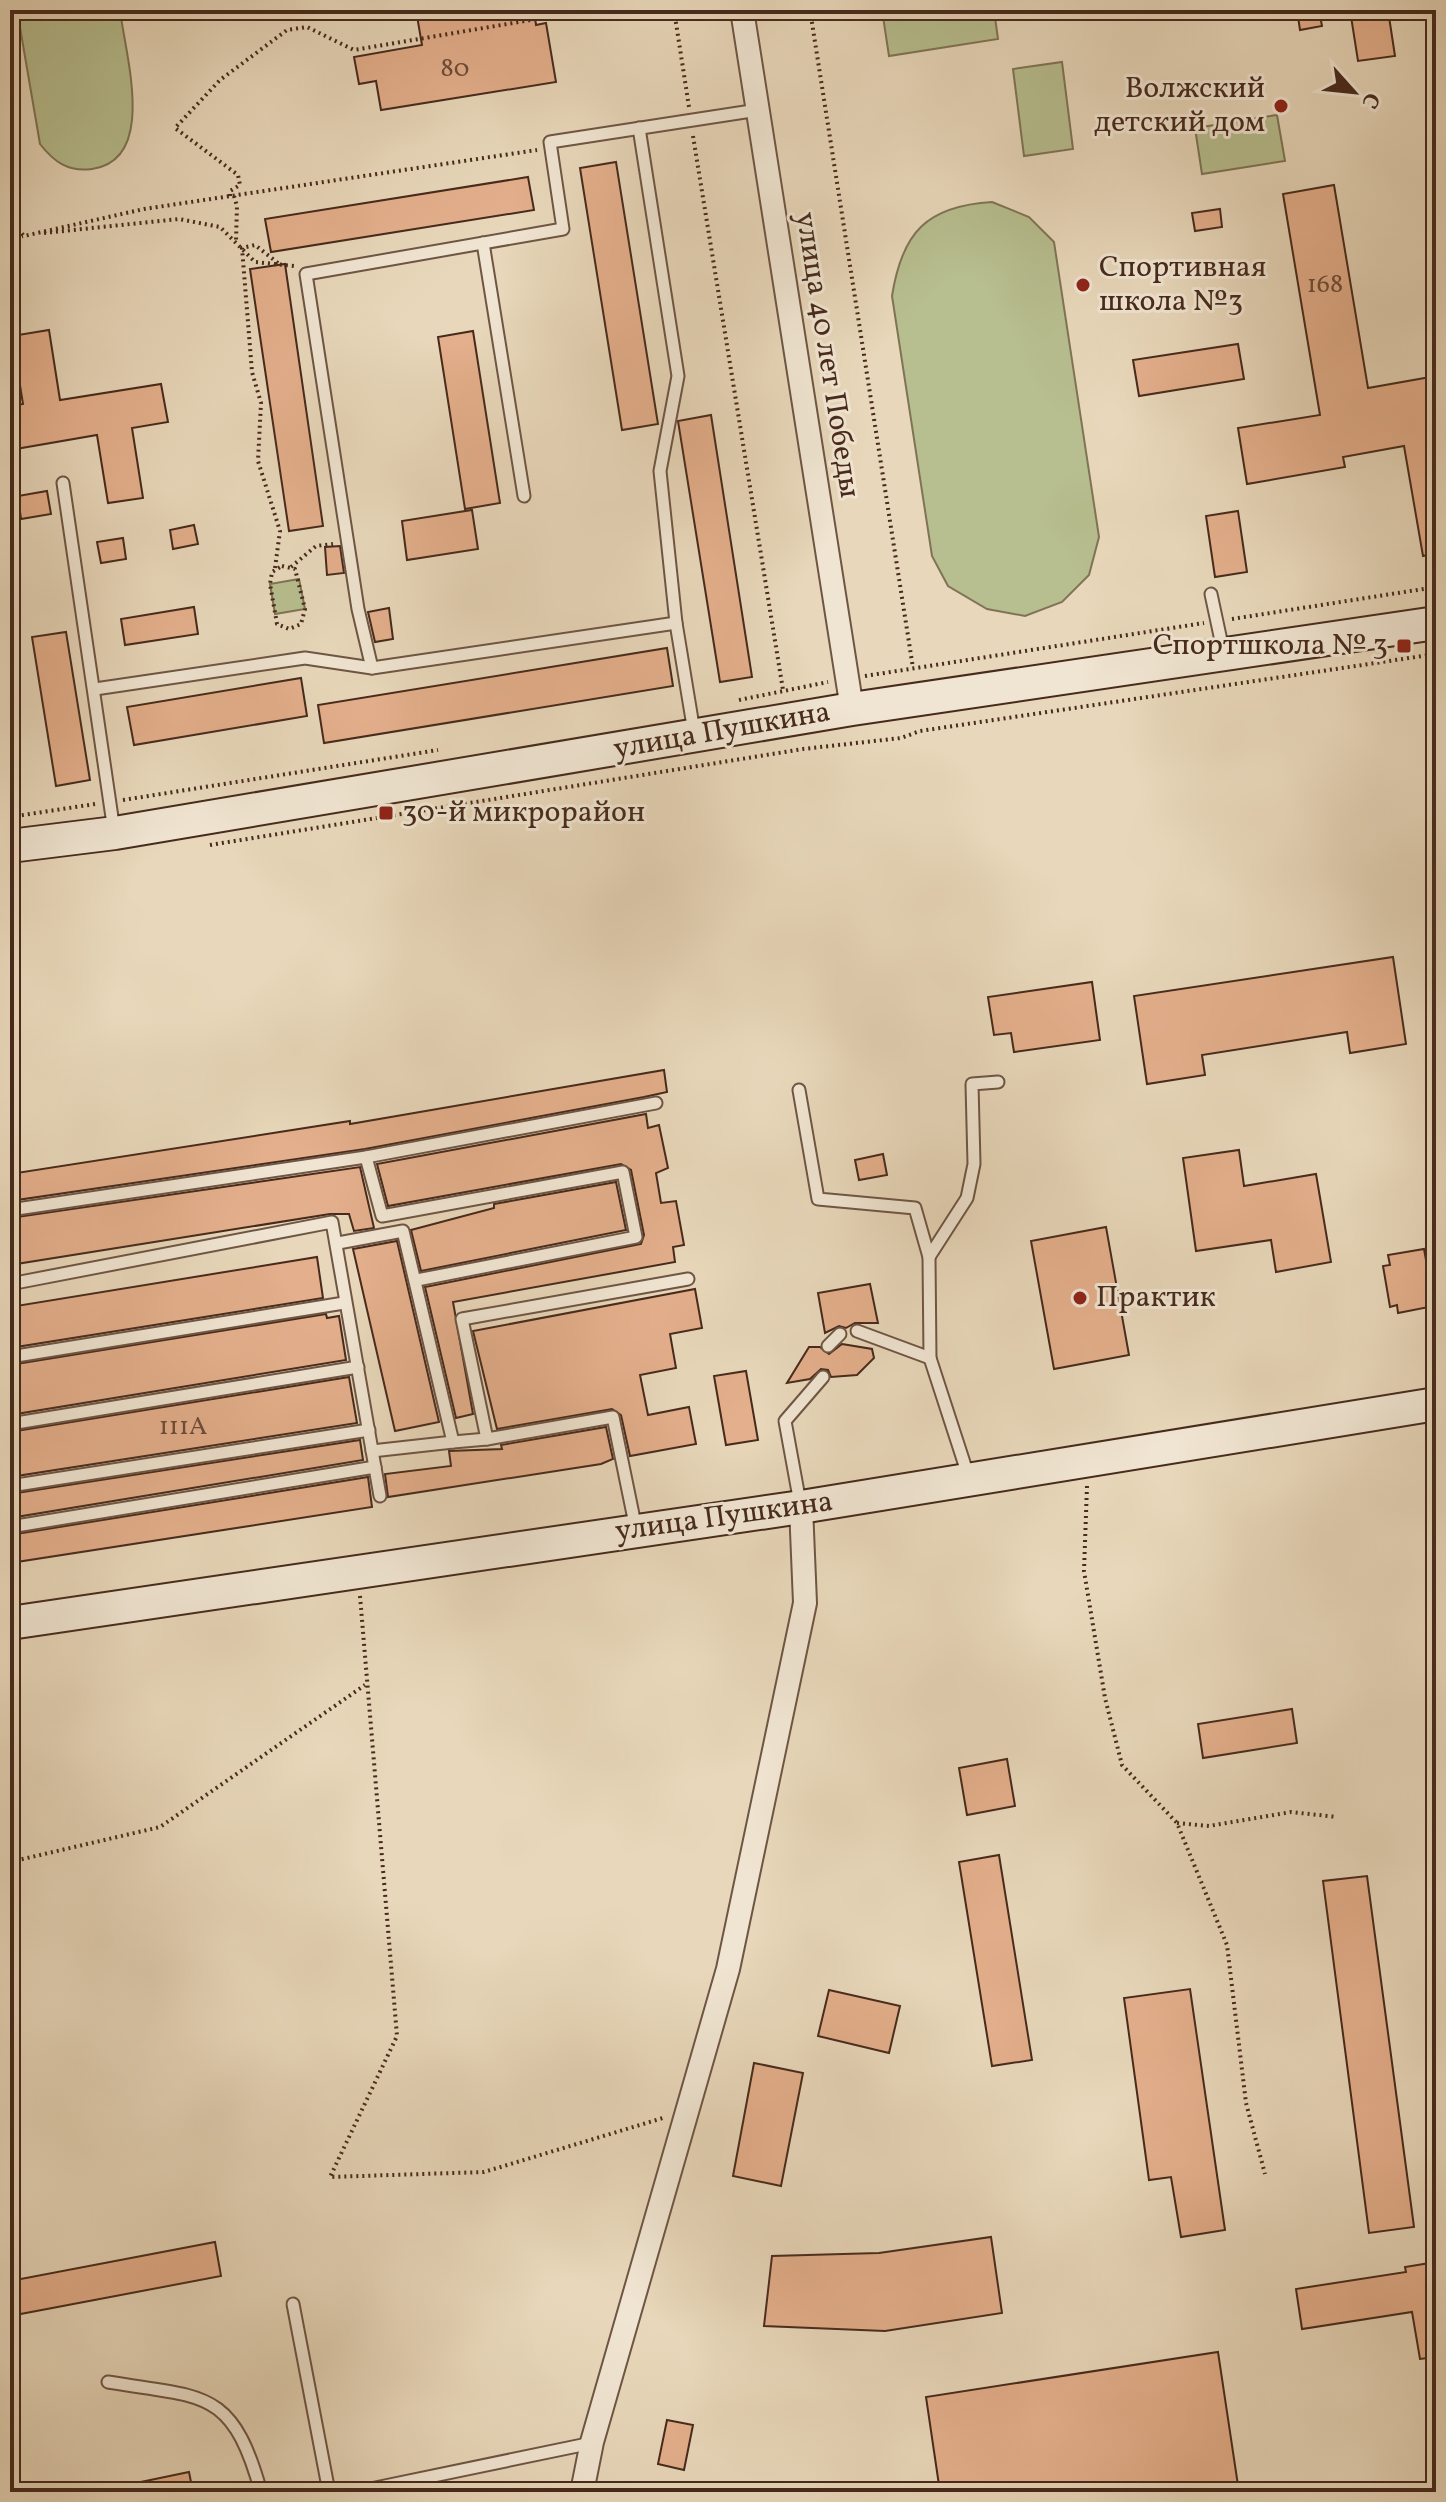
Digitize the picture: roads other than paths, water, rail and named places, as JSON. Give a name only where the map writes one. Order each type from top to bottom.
[{"type":"main road","name":"улица Пушкина","points":[[10,846],[115,833],[694,735],[850,694],[1224,655],[1436,623]]},
{"type":"main road","name":"улица Пушкина","points":[[10,1623],[801,1507],[1436,1404]]},
{"type":"street","name":"улица 40 лет Победы","points":[[742,10],[850,694]]},
{"type":"street","points":[[582,2492],[592,2442],[728,1969],[805,1603],[801,1507]]},
{"type":"lane","points":[[372,668],[358,609],[306,274],[563,229],[550,142],[758,110]]},
{"type":"lane","points":[[639,128],[678,376],[660,471],[676,623],[694,735]]},
{"type":"lane","points":[[483,243],[524,496]]},
{"type":"lane","points":[[63,483],[115,833]]},
{"type":"lane","points":[[1211,594],[1224,655]]},
{"type":"lane","points":[[95,689],[305,658],[372,668],[676,623]]},
{"type":"lane","points":[[929,1257],[967,1198],[974,1164],[972,1084],[998,1082]]},
{"type":"lane","points":[[799,1090],[818,1199],[915,1208],[929,1257],[930,1358],[969,1478]]},
{"type":"lane","points":[[10,1210],[366,1157],[656,1103]]},
{"type":"lane","points":[[366,1157],[382,1216],[401,1215],[623,1172],[636,1237],[417,1280]]},
{"type":"lane","points":[[401,1215],[453,1442]]},
{"type":"lane","points":[[10,1284],[332,1222],[380,1496]]},
{"type":"lane","points":[[338,1243],[403,1231]]},
{"type":"lane","points":[[487,1439],[462,1319],[688,1279]]},
{"type":"lane","points":[[10,1357],[344,1303]]},
{"type":"lane","points":[[857,1331],[930,1358]]},
{"type":"lane","points":[[828,1346],[840,1334]]},
{"type":"lane","points":[[10,1424],[358,1367]]},
{"type":"lane","points":[[801,1507],[785,1421],[823,1377]]},
{"type":"lane","points":[[372,1451],[487,1439],[613,1417],[636,1529]]},
{"type":"lane","points":[[10,1486],[369,1430]]},
{"type":"lane","points":[[10,1527],[375,1467]]},
{"type":"lane","points":[[293,2304],[329,2492]]},
{"type":"lane","points":[[108,2382],[205,2398],[231,2417],[253,2460],[261,2492]]},
{"type":"lane","points":[[356,2492],[592,2442]]},
{"type":"place","name":"Волжский детский дом","points":[[1281,106]]},
{"type":"place","name":"Спортивная школа №3","points":[[1083,285]]},
{"type":"place","name":"Спортшкола № 3","points":[[1404,646]]},
{"type":"place","name":"30-й микрорайон","points":[[386,813]]},
{"type":"place","name":"Практик","points":[[1080,1298]]}]
